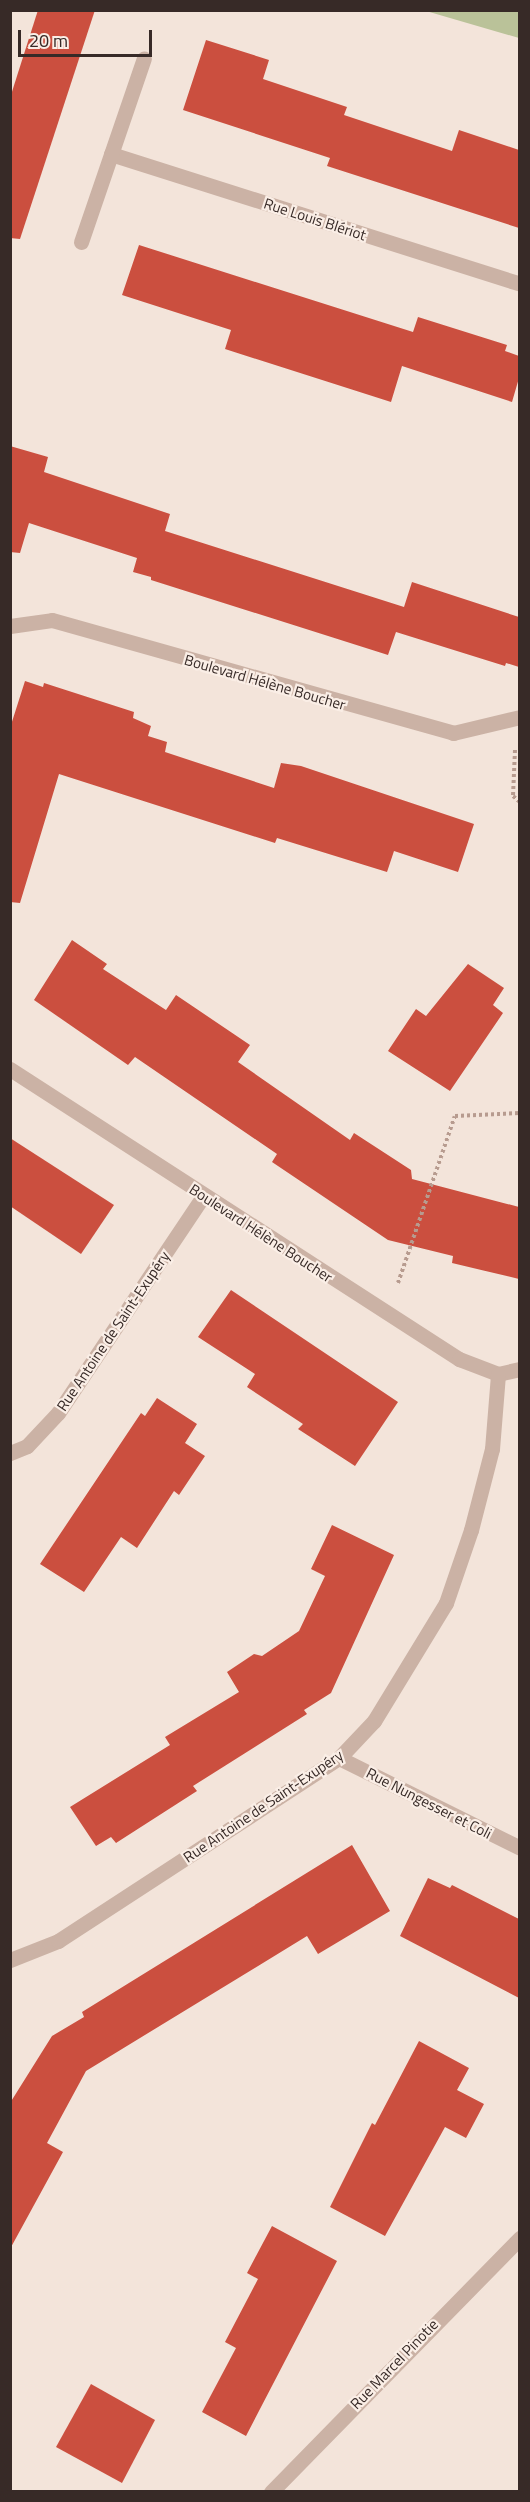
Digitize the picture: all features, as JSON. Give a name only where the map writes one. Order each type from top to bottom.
[{"type":"street","points":[[81,242],[144,58]]},
{"type":"street","name":"Rue Louis Blériot","points":[[111,154],[519,284]]},
{"type":"street","name":"Boulevard Hélène Boucher","points":[[10,626],[52,620],[453,733],[518,718]]},
{"type":"street","name":"Boulevard Hélène Boucher","points":[[10,1069],[387,1315],[459,1359],[498,1374]]},
{"type":"street","name":"Rue Antoine de Saint-Exupéry","points":[[10,1453],[27,1446],[58,1413],[203,1196]]},
{"type":"street","points":[[498,1374],[519,1369]]},
{"type":"street","name":"Rue Antoine de Saint-Exupéry","points":[[10,1960],[58,1941],[339,1758],[374,1721],[446,1603],[471,1530],[492,1449],[498,1374]]},
{"type":"street","name":"Rue Nungesser et Coli","points":[[339,1758],[519,1848]]},
{"type":"street","name":"Rue Marcel Pinotie","points":[[271,2492],[519,2238]]},
{"type":"path","points":[[518,718],[513,796],[519,801]]},
{"type":"path","points":[[387,1315],[455,1116],[519,1113]]},
{"type":"green space","points":[[426,11],[519,11],[519,38]]},
{"type":"building","points":[[38,10],[95,10],[20,239],[10,238],[10,98]]},
{"type":"building","points":[[206,40],[269,60],[263,79],[347,107],[344,115],[452,151],[459,130],[519,150],[519,228],[327,166],[330,158],[183,110]]},
{"type":"building","points":[[139,245],[413,332],[418,317],[507,345],[505,351],[519,356],[519,378],[512,402],[402,366],[391,402],[225,349],[231,330],[122,295]]},
{"type":"building","points":[[10,446],[48,457],[44,472],[170,514],[165,531],[404,607],[412,582],[519,617],[519,667],[506,663],[505,666],[396,632],[388,655],[151,580],[151,577],[133,572],[137,558],[29,523],[20,553],[10,552]]},
{"type":"building","points":[[25,681],[43,687],[44,683],[134,712],[133,718],[151,726],[148,736],[167,742],[165,752],[274,788],[281,763],[301,766],[474,824],[458,872],[394,851],[387,872],[277,838],[275,843],[59,774],[20,903],[10,902],[10,728]]},
{"type":"building","points":[[72,940],[107,964],[103,969],[166,1010],[176,995],[250,1045],[238,1062],[350,1140],[354,1133],[411,1170],[412,1179],[519,1207],[519,1279],[452,1263],[453,1256],[388,1240],[272,1162],[277,1154],[135,1057],[128,1065],[34,1000]]},
{"type":"building","points":[[468,964],[504,988],[493,1005],[503,1013],[450,1091],[388,1051],[416,1009],[426,1016]]},
{"type":"building","points":[[10,1138],[114,1205],[81,1254],[10,1206]]},
{"type":"building","points":[[231,1290],[398,1402],[355,1466],[298,1429],[303,1424],[247,1387],[255,1374],[198,1337]]},
{"type":"building","points":[[157,1398],[197,1424],[185,1443],[205,1456],[179,1495],[174,1491],[137,1548],[121,1537],[84,1592],[40,1564],[141,1413],[145,1416]]},
{"type":"building","points":[[332,1525],[394,1555],[331,1693],[304,1710],[307,1714],[193,1786],[197,1791],[116,1843],[111,1837],[96,1846],[70,1807],[170,1745],[165,1737],[239,1692],[227,1672],[254,1654],[262,1656],[299,1631],[325,1576],[311,1569]]},
{"type":"building","points":[[352,1845],[390,1911],[318,1954],[307,1936],[86,2071],[47,2143],[63,2152],[10,2249],[10,2103],[52,2036],[84,2017],[82,2012]]},
{"type":"building","points":[[428,1878],[450,1888],[452,1885],[519,1919],[519,1998],[400,1936]]},
{"type":"building","points":[[419,2041],[469,2068],[457,2090],[484,2104],[466,2138],[445,2127],[385,2236],[330,2207],[372,2123],[375,2125]]},
{"type":"building","points":[[272,2226],[337,2261],[246,2436],[202,2412],[236,2348],[225,2342],[258,2279],[247,2273]]},
{"type":"building","points":[[91,2384],[155,2420],[122,2483],[56,2447]]}]
